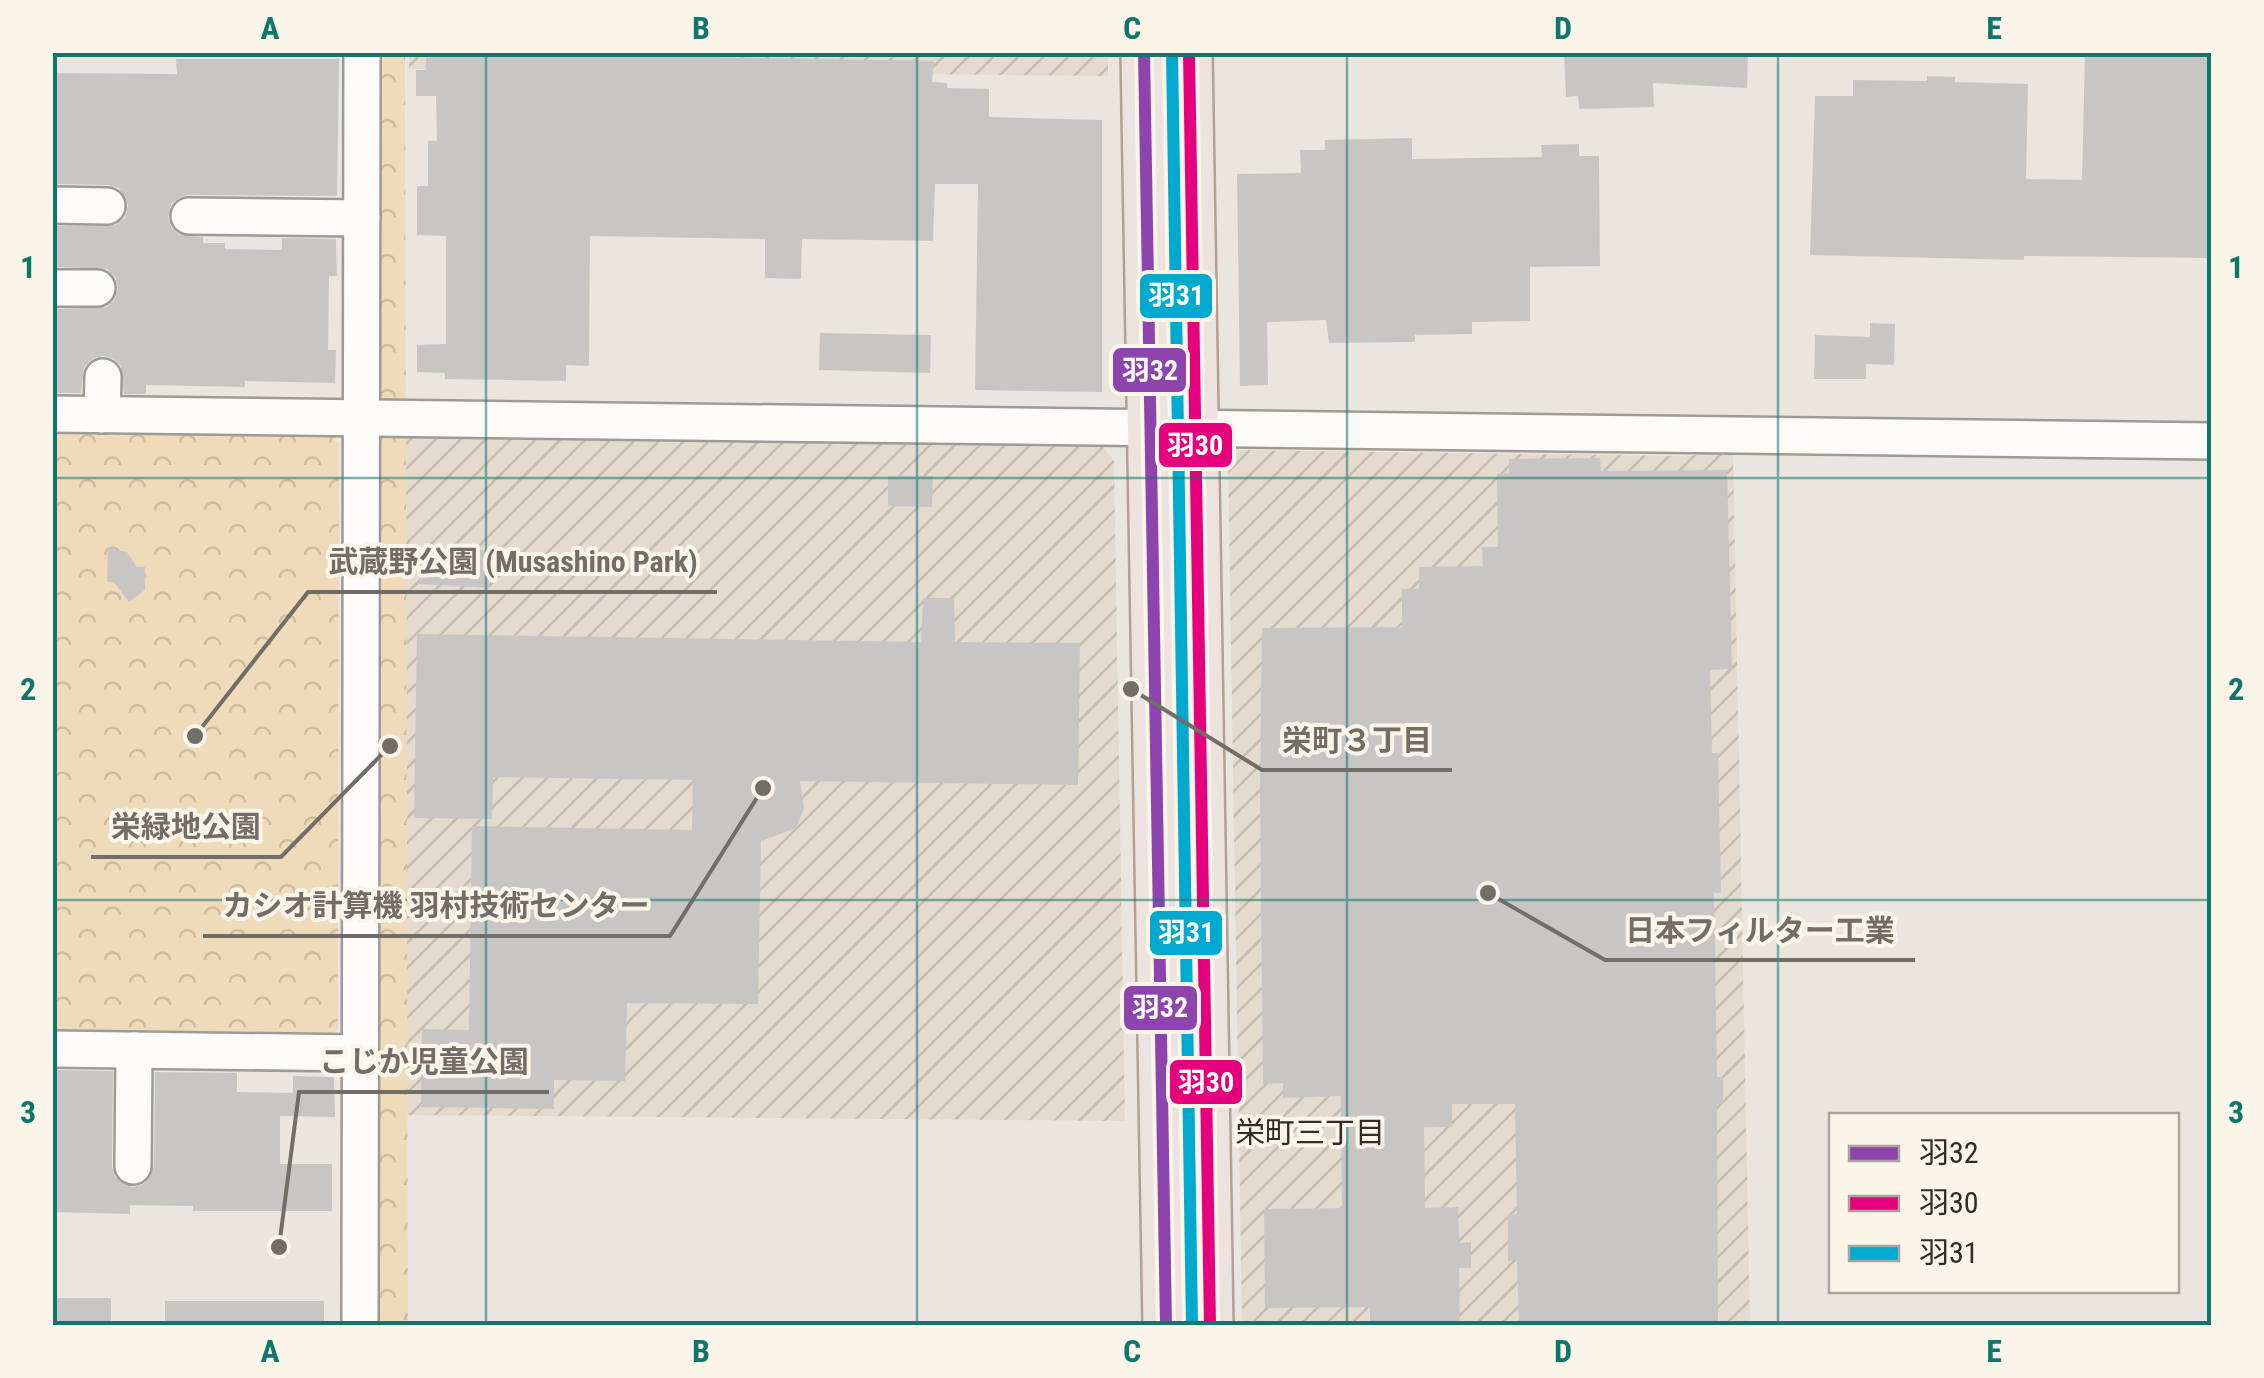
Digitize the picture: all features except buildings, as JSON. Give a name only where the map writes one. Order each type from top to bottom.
[{"type":"main road","points":[[1144,52],[1166,1326]]},
{"type":"main road","points":[[1189,52],[1210,1326]]},
{"type":"street","points":[[360,1326],[362,52]]},
{"type":"street","points":[[52,204],[107,206]]},
{"type":"street","points":[[189,216],[362,218]]},
{"type":"street","points":[[52,288],[97,288]]},
{"type":"street","points":[[102,415],[103,377]]},
{"type":"street","points":[[52,414],[2212,441]]},
{"type":"street","points":[[52,1049],[360,1053]]},
{"type":"street","points":[[133,1166],[134,1050]]},
{"type":"shaded area","points":[[1108,52],[1108,76],[409,69],[409,53]]},
{"type":"shaded area","points":[[406,438],[1103,447],[1114,461],[1125,1121],[407,1115]]},
{"type":"shaded area","points":[[1237,450],[1679,456],[1733,453],[1750,1325],[1242,1325],[1228,461]]},
{"type":"green space","points":[[373,53],[405,53],[408,1326],[373,1325]]},
{"type":"green space","points":[[53,428],[322,429],[339,443],[338,1029],[328,1039],[53,1036]]},
{"type":"transit line","name":"羽32","points":[[1144,52],[1166,1326]]},
{"type":"transit line","name":"羽31","points":[[1172,52],[1192,1326]]},
{"type":"transit line","name":"羽30","points":[[1189,52],[1210,1326]]},
{"type":"place","name":"栄町３丁目","points":[[1131,689]]},
{"type":"place","name":"武蔵野公園 (Musashino Park)","points":[[195,736]]},
{"type":"place","name":"栄緑地公園","points":[[390,746]]},
{"type":"place","name":"カシオ計算機 羽村技術センター","points":[[763,788]]},
{"type":"place","name":"日本フィルター工業","points":[[1488,893]]},
{"type":"place","name":"こじか児童公園","points":[[279,1247]]},
{"type":"district","name":"栄町三丁目","points":[[1310,1133]]}]
